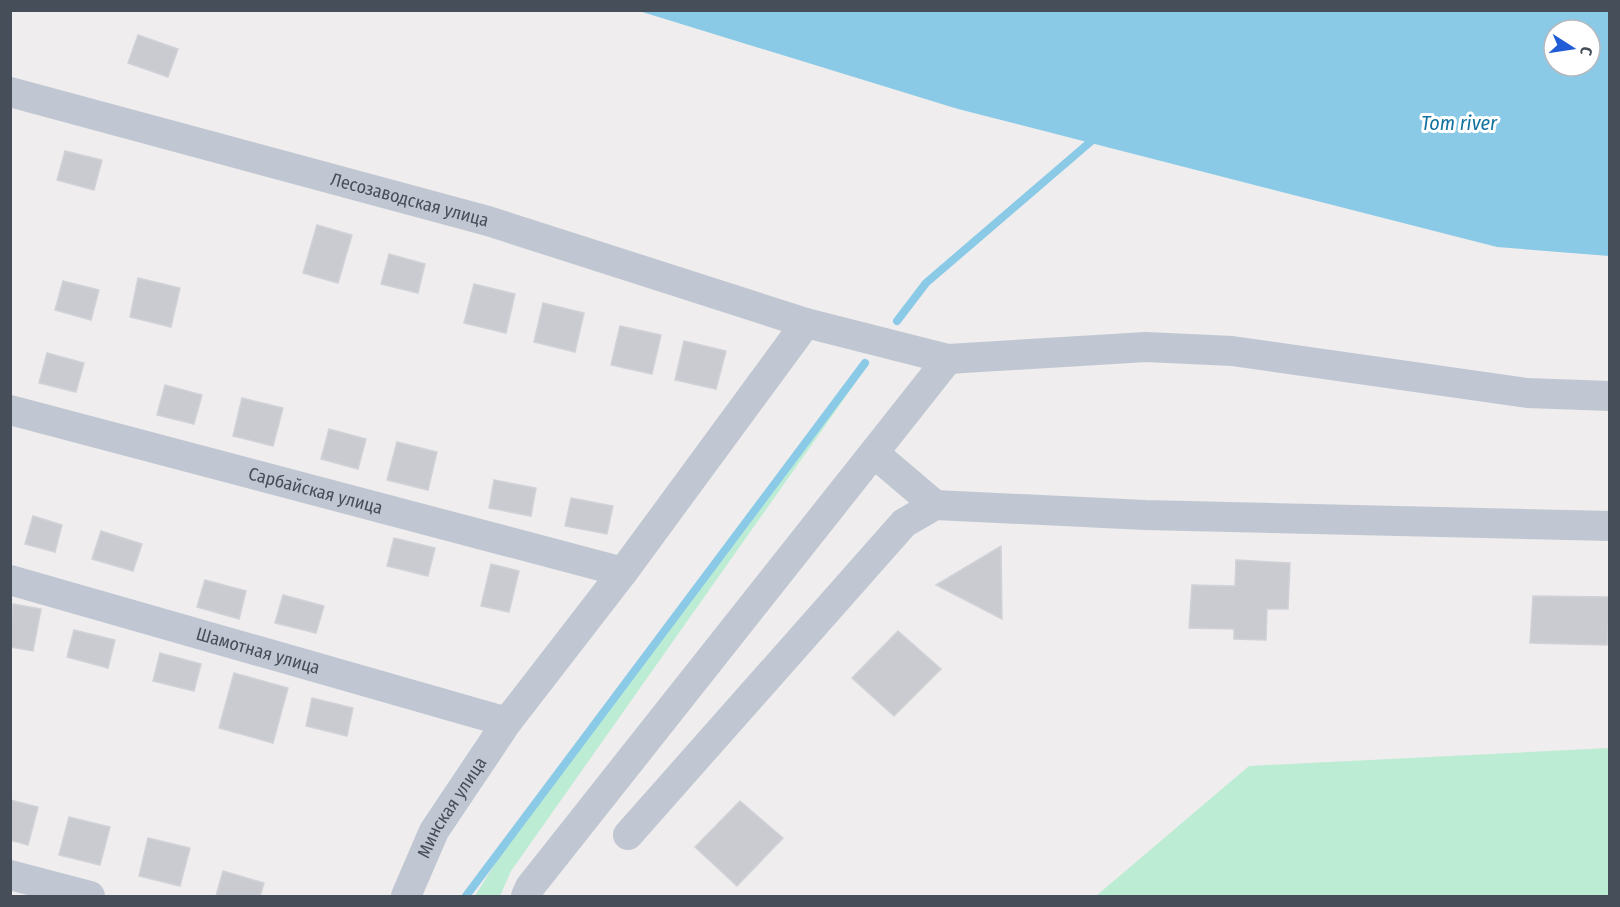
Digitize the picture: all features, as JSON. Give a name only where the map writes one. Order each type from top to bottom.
[{"type":"street","name":"Лесозаводская улица","points":[[10,93],[488,221],[806,323],[948,359],[1146,347],[1222,351],[1527,393],[1610,396]]},
{"type":"street","name":"Минская улица","points":[[406,897],[434,831],[507,722],[623,572],[806,323]]},
{"type":"street","points":[[526,897],[530,887],[948,359]]},
{"type":"street","name":"Сарбайская улица","points":[[10,410],[623,572]]},
{"type":"street","points":[[875,454],[935,505]]},
{"type":"street","points":[[628,835],[904,524],[935,505],[1145,515],[1610,526]]},
{"type":"street","name":"Шамотная улица","points":[[10,580],[507,722]]},
{"type":"street","points":[[10,876],[90,897]]},
{"type":"green space","points":[[863,372],[511,871],[500,896],[475,896],[539,793]]},
{"type":"green space","points":[[1609,748],[1609,896],[1096,896],[1249,766]]},
{"type":"water","name":"Tom river","points":[[639,11],[1609,11],[1609,256],[1497,247],[958,109]]},
{"type":"building","points":[[138,35],[178,49],[168,77],[128,63]]},
{"type":"building","points":[[65,151],[102,160],[94,190],[57,180]]},
{"type":"building","points":[[317,225],[352,235],[338,283],[303,273]]},
{"type":"building","points":[[389,254],[425,264],[418,293],[381,284]]},
{"type":"building","points":[[138,278],[180,288],[171,327],[130,317]]},
{"type":"building","points":[[63,281],[99,290],[91,320],[55,310]]},
{"type":"building","points":[[474,284],[515,294],[506,333],[464,323]]},
{"type":"building","points":[[543,303],[584,313],[575,352],[534,342]]},
{"type":"building","points":[[620,326],[661,335],[652,374],[611,365]]},
{"type":"building","points":[[684,341],[726,351],[716,389],[675,380]]},
{"type":"building","points":[[47,353],[84,363],[76,392],[39,383]]},
{"type":"building","points":[[165,385],[202,395],[194,424],[157,415]]},
{"type":"building","points":[[242,398],[283,408],[273,446],[233,436]]},
{"type":"building","points":[[329,429],[366,439],[358,469],[321,459]]},
{"type":"building","points":[[397,442],[437,452],[428,490],[387,480]]},
{"type":"building","points":[[494,480],[536,488],[531,516],[489,508]]},
{"type":"building","points":[[571,498],[613,506],[607,534],[565,526]]},
{"type":"building","points":[[33,516],[62,525],[55,552],[25,544]]},
{"type":"building","points":[[101,531],[142,544],[133,571],[92,559]]},
{"type":"building","points":[[394,538],[435,548],[428,576],[387,566]]},
{"type":"building","points":[[1001,546],[1002,619],[936,585]]},
{"type":"building","points":[[1236,560],[1290,563],[1288,609],[1267,609],[1266,640],[1234,639],[1234,629],[1189,628],[1192,585],[1235,586]]},
{"type":"building","points":[[491,564],[519,571],[509,612],[481,606]]},
{"type":"building","points":[[205,580],[246,591],[239,619],[197,607]]},
{"type":"building","points":[[283,595],[324,606],[316,633],[275,623]]},
{"type":"building","points":[[1533,596],[1610,597],[1607,645],[1530,643]]},
{"type":"building","points":[[13,604],[41,609],[33,651],[10,647]]},
{"type":"building","points":[[74,630],[115,640],[108,668],[67,657]]},
{"type":"building","points":[[898,631],[941,669],[894,716],[852,678]]},
{"type":"building","points":[[160,653],[201,664],[194,691],[153,681]]},
{"type":"building","points":[[234,673],[288,688],[273,743],[219,728]]},
{"type":"building","points":[[312,698],[353,708],[347,736],[306,726]]},
{"type":"building","points":[[10,800],[38,807],[28,845],[10,840]]},
{"type":"building","points":[[740,801],[783,838],[737,886],[695,847]]},
{"type":"building","points":[[69,817],[110,827],[100,865],[59,855]]},
{"type":"building","points":[[148,838],[190,848],[180,886],[139,876]]},
{"type":"building","points":[[223,871],[264,883],[260,896],[216,896]]},
{"type":"waterway","points":[[897,321],[926,283],[1096,137]]},
{"type":"waterway","points":[[466,896],[865,363]]}]
